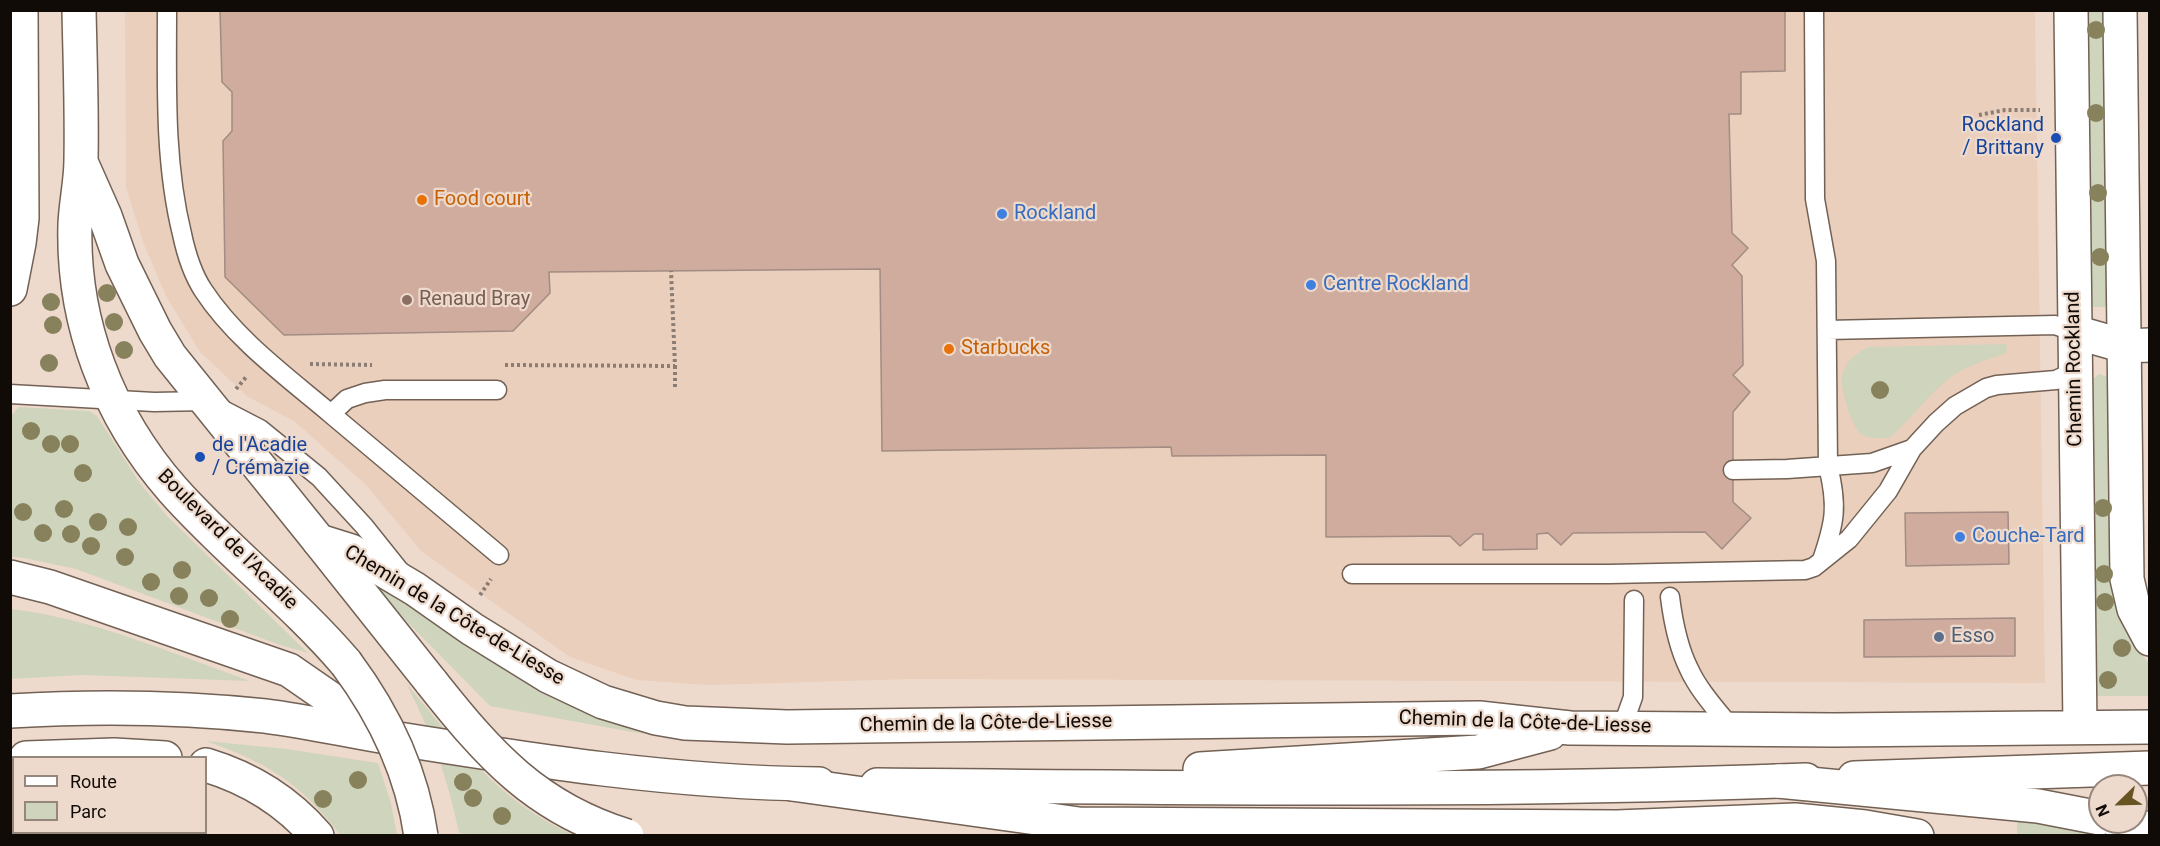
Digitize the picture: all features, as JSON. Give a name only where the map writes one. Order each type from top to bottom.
[{"type":"main road","points":[[10,288],[20,243],[22,218],[21,10]]},
{"type":"main road","name":"Boulevard de l'Acadie","points":[[79,10],[81,162],[75,223],[76,269],[81,306],[91,346],[112,400],[130,434],[172,489],[314,628],[346,663],[368,693],[407,774],[421,836]]},
{"type":"main road","name":"Chemin Rockland","points":[[2071,10],[2080,727]]},
{"type":"main road","points":[[2120,10],[2137,346],[2127,579],[2134,609],[2150,639]]},
{"type":"main road","name":"Chemin de la Côte-de-Liesse","points":[[81,162],[105,216],[122,264],[170,356],[220,396],[319,541],[351,551],[415,589],[472,629],[548,676],[603,702],[631,712],[685,723],[787,727],[1479,718],[1570,728],[2150,727]]},
{"type":"main road","points":[[2075,332],[2137,346]]},
{"type":"main road","points":[[2075,370],[2137,346]]},
{"type":"main road","points":[[319,541],[477,739],[518,778],[564,810],[627,836]]},
{"type":"main road","points":[[10,577],[50,587],[289,670],[386,737]]},
{"type":"main road","points":[[10,711],[124,709],[208,711],[293,720],[386,737],[645,773],[792,784],[1358,789],[1778,781],[2150,768]]},
{"type":"main road","points":[[941,786],[1478,752],[1570,728]]},
{"type":"main road","points":[[85,756],[131,756]]},
{"type":"main road","points":[[207,765],[254,784],[279,800],[317,836]]},
{"type":"main road","points":[[1778,781],[2038,806],[2088,816]]},
{"type":"main road","points":[[792,784],[1079,824],[1617,827],[1795,820],[1865,826],[1917,836]]},
{"type":"main road","points":[[1555,836],[1617,827]]},
{"type":"lane","points":[[168,10],[167,103],[172,174],[178,217],[194,273],[201,288],[224,319],[275,367],[499,555]]},
{"type":"lane","points":[[1814,10],[1815,199],[1826,261],[1828,466],[1834,491],[1833,528],[1822,560]]},
{"type":"lane","points":[[1827,330],[2055,325],[2075,332]]},
{"type":"lane","points":[[1352,574],[1794,572],[1814,567],[1849,539],[1881,499],[1912,449],[1955,406],[1986,388],[2009,383],[2056,380],[2075,370]]},
{"type":"lane","points":[[331,414],[348,399],[365,393],[386,390],[497,390]]},
{"type":"lane","points":[[10,394],[154,402],[220,396],[319,477],[364,526],[415,589]]},
{"type":"lane","points":[[1733,470],[1787,470],[1872,463],[1912,449]]},
{"type":"lane","points":[[1670,597],[1673,617],[1689,669],[1732,729]]},
{"type":"lane","points":[[1622,728],[1633,697],[1634,600]]},
{"type":"path","points":[[1979,115],[2005,110],[2034,110]]},
{"type":"path","points":[[671,271],[675,388]]},
{"type":"path","points":[[306,364],[378,364]]},
{"type":"path","points":[[497,365],[675,366]]},
{"type":"path","points":[[220,396],[253,369]]},
{"type":"path","points":[[475,604],[493,576]]},
{"type":"shaded area","points":[[125,11],[2035,11],[2045,683],[911,679],[709,685],[636,680],[570,657],[421,551],[365,484],[294,421],[248,397],[200,352],[166,296],[143,242],[126,187]]},
{"type":"green space","points":[[2086,11],[2105,11],[2109,307],[2090,307]]},
{"type":"green space","points":[[2007,344],[2006,353],[1967,368],[1946,381],[1889,438],[1864,436],[1854,424],[1845,398],[1842,377],[1848,362],[1864,349],[1869,347]]},
{"type":"green space","points":[[2099,374],[2108,377],[2110,381],[2120,615],[2131,640],[2149,664],[2149,696],[2095,696],[2091,381]]},
{"type":"green space","points":[[19,407],[89,411],[97,416],[139,482],[167,516],[308,653],[280,645],[76,569],[11,557],[11,416]]},
{"type":"green space","points":[[365,579],[540,688],[581,710],[643,734],[490,706]]},
{"type":"green space","points":[[11,609],[71,620],[102,629],[250,681],[81,675],[11,679]]},
{"type":"green space","points":[[406,683],[462,749],[501,789],[547,822],[574,835],[481,836],[459,833],[438,756]]},
{"type":"green space","points":[[206,741],[287,749],[378,763],[391,803],[397,835],[340,835],[311,801],[281,776],[247,757]]},
{"type":"green space","points":[[2017,818],[2088,830],[2088,834],[2116,835],[2017,836]]},
{"type":"building","name":"Centre Rockland","points":[[220,10],[1785,10],[1785,71],[1741,72],[1741,114],[1729,114],[1732,233],[1748,248],[1732,265],[1742,276],[1743,365],[1733,375],[1750,392],[1733,412],[1733,502],[1751,518],[1722,549],[1705,532],[1573,533],[1561,545],[1548,533],[1537,534],[1537,549],[1483,550],[1483,534],[1474,534],[1460,546],[1450,536],[1326,537],[1326,455],[1172,456],[1171,447],[882,451],[880,269],[549,272],[550,293],[513,331],[284,335],[225,277],[223,141],[232,131],[232,92],[222,82]]},
{"type":"building","points":[[2008,512],[2009,564],[1906,566],[1905,513]]},
{"type":"building","points":[[2015,618],[2015,656],[1864,657],[1864,620]]},
{"type":"place","name":"Rockland / Brittany","points":[[2056,138]]},
{"type":"place","name":"Food court","points":[[422,200]]},
{"type":"place","name":"Rockland","points":[[1002,214]]},
{"type":"place","name":"Centre Rockland","points":[[1311,285]]},
{"type":"place","name":"Renaud Bray","points":[[407,300]]},
{"type":"place","name":"Starbucks","points":[[949,349]]},
{"type":"place","name":"de l'Acadie / Crémazie","points":[[200,457]]},
{"type":"place","name":"Couche-Tard","points":[[1960,537]]},
{"type":"place","name":"Esso","points":[[1939,637]]}]
